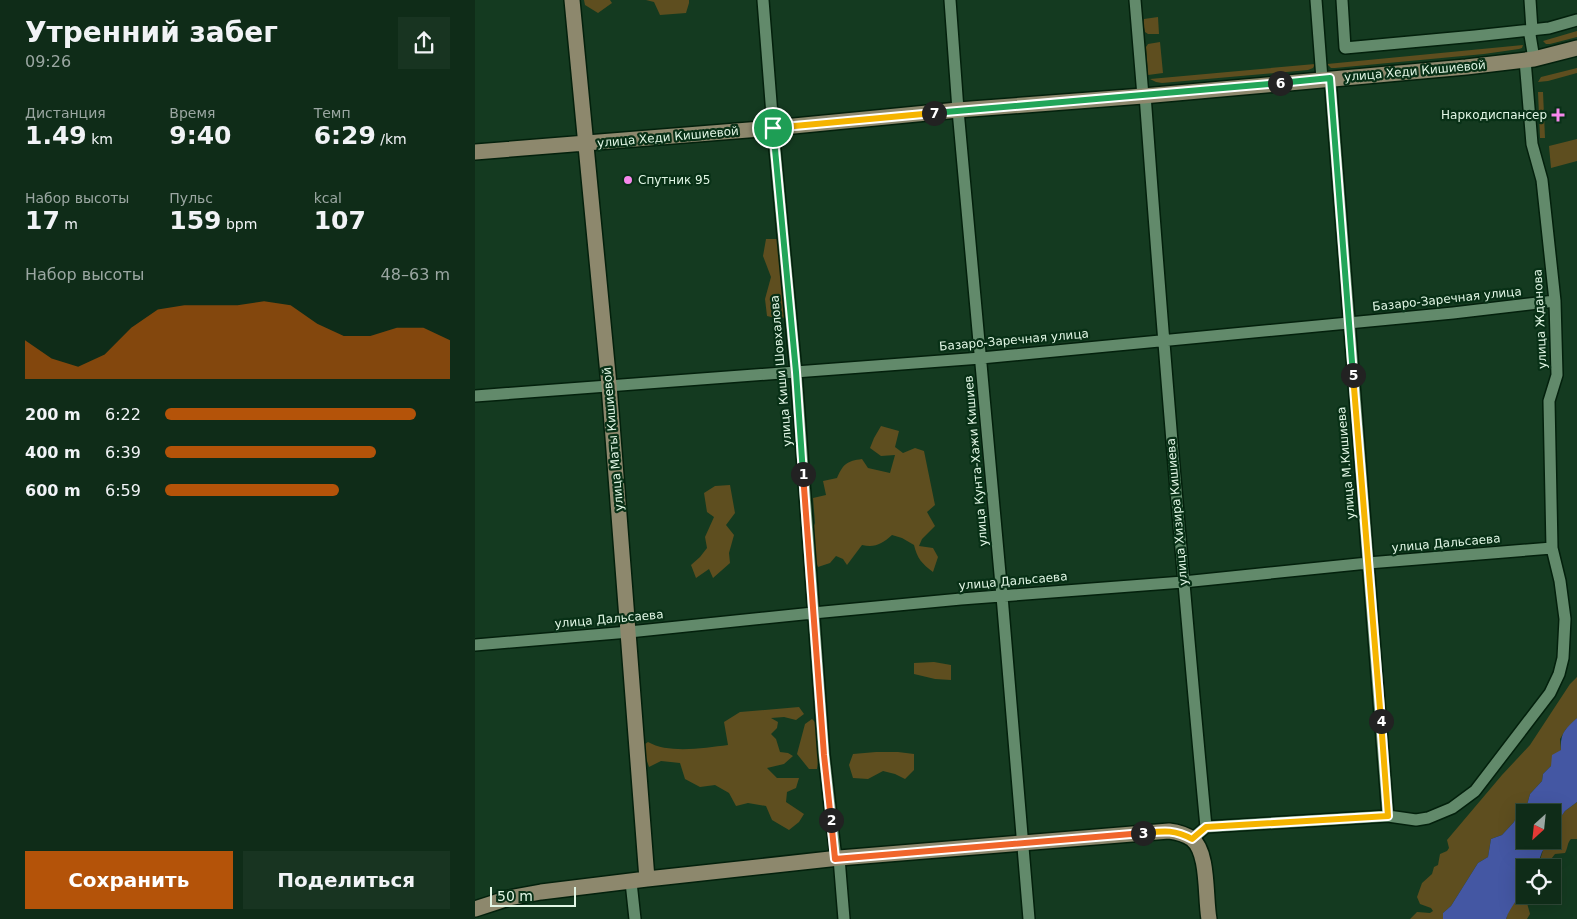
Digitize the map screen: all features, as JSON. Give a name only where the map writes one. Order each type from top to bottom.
[{"type":"street","name":"улица Маты Кишиевой","points":[[572,0],[609,385],[647,879]]},
{"type":"street","name":"улица Киши Шовхалова","points":[[763,0],[796,372],[824,755],[844,919]]},
{"type":"street","name":"улица Кунта-Хажи Кишиев","points":[[950,0],[1029,919]]},
{"type":"street","name":"улица Хизира Кишиева","points":[[1135,0],[1183,582],[1206,827]]},
{"type":"street","name":"улица М.Кишиева","points":[[1316,0],[1326,79],[1349,322],[1388,816]]},
{"type":"street","points":[[1341,0],[1345,48],[1549,28],[1577,20]]},
{"type":"street","name":"улица Жданова","points":[[1206,827],[1388,816],[1416,820],[1428,818],[1452,808],[1475,791],[1550,693],[1559,674],[1563,658],[1565,619],[1553,548],[1549,401],[1557,375],[1555,301],[1545,226],[1542,180],[1532,144],[1529,59],[1532,30],[1530,0]]},
{"type":"street","name":"улица Хеди Кишиевой","points":[[475,152],[773,128],[958,110],[1144,96],[1326,79],[1529,59],[1577,48]]},
{"type":"street","name":"Базаро-Заречная улица","points":[[475,396],[981,358],[1555,301]]},
{"type":"street","name":"улица Дальсаева","points":[[475,645],[629,632],[813,612],[1183,582],[1368,563],[1553,548]]},
{"type":"street","points":[[1192,839],[1206,827]]},
{"type":"street","points":[[475,909],[509,898],[541,892],[647,879],[837,858],[1169,831],[1192,839],[1199,848],[1203,859],[1209,919]]},
{"type":"street","points":[[631,882],[635,919]]},
{"type":"shaded area","points":[[584,0],[610,0],[612,3],[598,13],[585,5]]},
{"type":"shaded area","points":[[646,0],[689,0],[689,3],[686,13],[660,15],[654,2]]},
{"type":"shaded area","points":[[1158,17],[1159,34],[1148,34],[1145,32],[1144,19]]},
{"type":"shaded area","points":[[1577,31],[1577,37],[1550,44],[1546,44],[1543,41]]},
{"type":"shaded area","points":[[1160,42],[1163,73],[1148,75],[1146,47],[1148,44]]},
{"type":"shaded area","points":[[1523,45],[1519,49],[1484,54],[1335,68],[1331,68],[1327,64]]},
{"type":"shaded area","points":[[1315,64],[1313,68],[1308,70],[1162,83],[1150,79]]},
{"type":"shaded area","points":[[1577,68],[1577,73],[1538,82],[1541,77]]},
{"type":"shaded area","points":[[1538,92],[1543,92],[1545,138],[1540,138]]},
{"type":"shaded area","points":[[1577,139],[1577,161],[1551,168],[1549,146]]},
{"type":"shaded area","points":[[766,239],[781,239],[788,316],[780,319],[767,316],[765,299],[771,277],[763,256]]},
{"type":"shaded area","points":[[881,426],[899,431],[895,447],[903,453],[915,448],[924,451],[935,505],[927,512],[935,526],[922,539],[919,546],[933,548],[938,557],[933,572],[921,560],[914,545],[892,535],[878,544],[871,546],[862,545],[847,565],[843,559],[836,556],[830,563],[818,567],[814,557],[810,536],[815,523],[813,498],[826,495],[823,481],[837,478],[841,469],[846,464],[862,459],[868,468],[890,473],[895,455],[881,456],[870,448]]},
{"type":"shaded area","points":[[730,485],[735,513],[726,525],[734,535],[729,553],[730,563],[713,578],[709,569],[696,578],[691,565],[707,548],[705,537],[714,517],[707,512],[704,493],[715,486]]},
{"type":"shaded area","points":[[934,662],[951,665],[951,680],[935,679],[914,674],[914,663]]},
{"type":"shaded area","points":[[1577,677],[1577,718],[1566,729],[1560,739],[1561,750],[1551,766],[1543,774],[1542,781],[1530,794],[1527,804],[1516,804],[1514,822],[1502,835],[1491,839],[1488,857],[1478,863],[1451,906],[1443,913],[1443,919],[1410,919],[1417,912],[1430,913],[1433,911],[1431,908],[1420,904],[1417,897],[1422,883],[1432,874],[1434,867],[1438,865],[1440,854],[1449,848],[1447,840],[1530,745],[1570,684]]},
{"type":"shaded area","points":[[799,707],[804,714],[796,720],[784,717],[771,718],[778,722],[777,728],[771,734],[776,739],[780,752],[793,756],[784,764],[767,768],[777,778],[799,778],[796,788],[787,792],[786,802],[804,814],[799,822],[789,830],[772,820],[766,806],[748,803],[736,806],[729,793],[715,785],[700,787],[685,779],[680,763],[661,761],[649,767],[645,744],[648,742],[656,746],[676,749],[698,749],[728,745],[724,722],[740,712]]},
{"type":"shaded area","points":[[812,719],[816,723],[821,755],[818,760],[817,769],[809,769],[797,754],[805,724]]},
{"type":"shaded area","points":[[876,752],[914,754],[914,770],[905,779],[883,771],[868,779],[853,778],[849,765],[853,754]]},
{"type":"shaded area","points":[[1577,802],[1577,839],[1571,839],[1565,853],[1555,854],[1551,859],[1540,859],[1544,849],[1561,849],[1561,817],[1565,811]]},
{"type":"shaded area","points":[[1516,901],[1516,904],[1527,904],[1530,914],[1527,919],[1506,919],[1509,909]]},
{"type":"water","points":[[1577,718],[1577,802],[1565,811],[1561,817],[1561,804],[1527,804],[1530,794],[1542,781],[1543,774],[1551,766],[1552,755],[1561,750],[1561,739],[1569,725]]},
{"type":"water","points":[[1516,817],[1516,849],[1544,849],[1539,859],[1516,859],[1516,901],[1506,919],[1443,919],[1443,913],[1451,906],[1478,863],[1488,857],[1491,839],[1502,835]]},
{"type":"place","name":"Наркодиспансер","points":[[1558,115]]},
{"type":"place","name":"Спутник 95","points":[[628,180]]},
{"type":"route","points":[[1330,78],[1388,816],[1214,826],[1206,827],[1192,839],[1169,831],[835,859],[824,755],[796,372],[773,128],[1330,78]]}]
